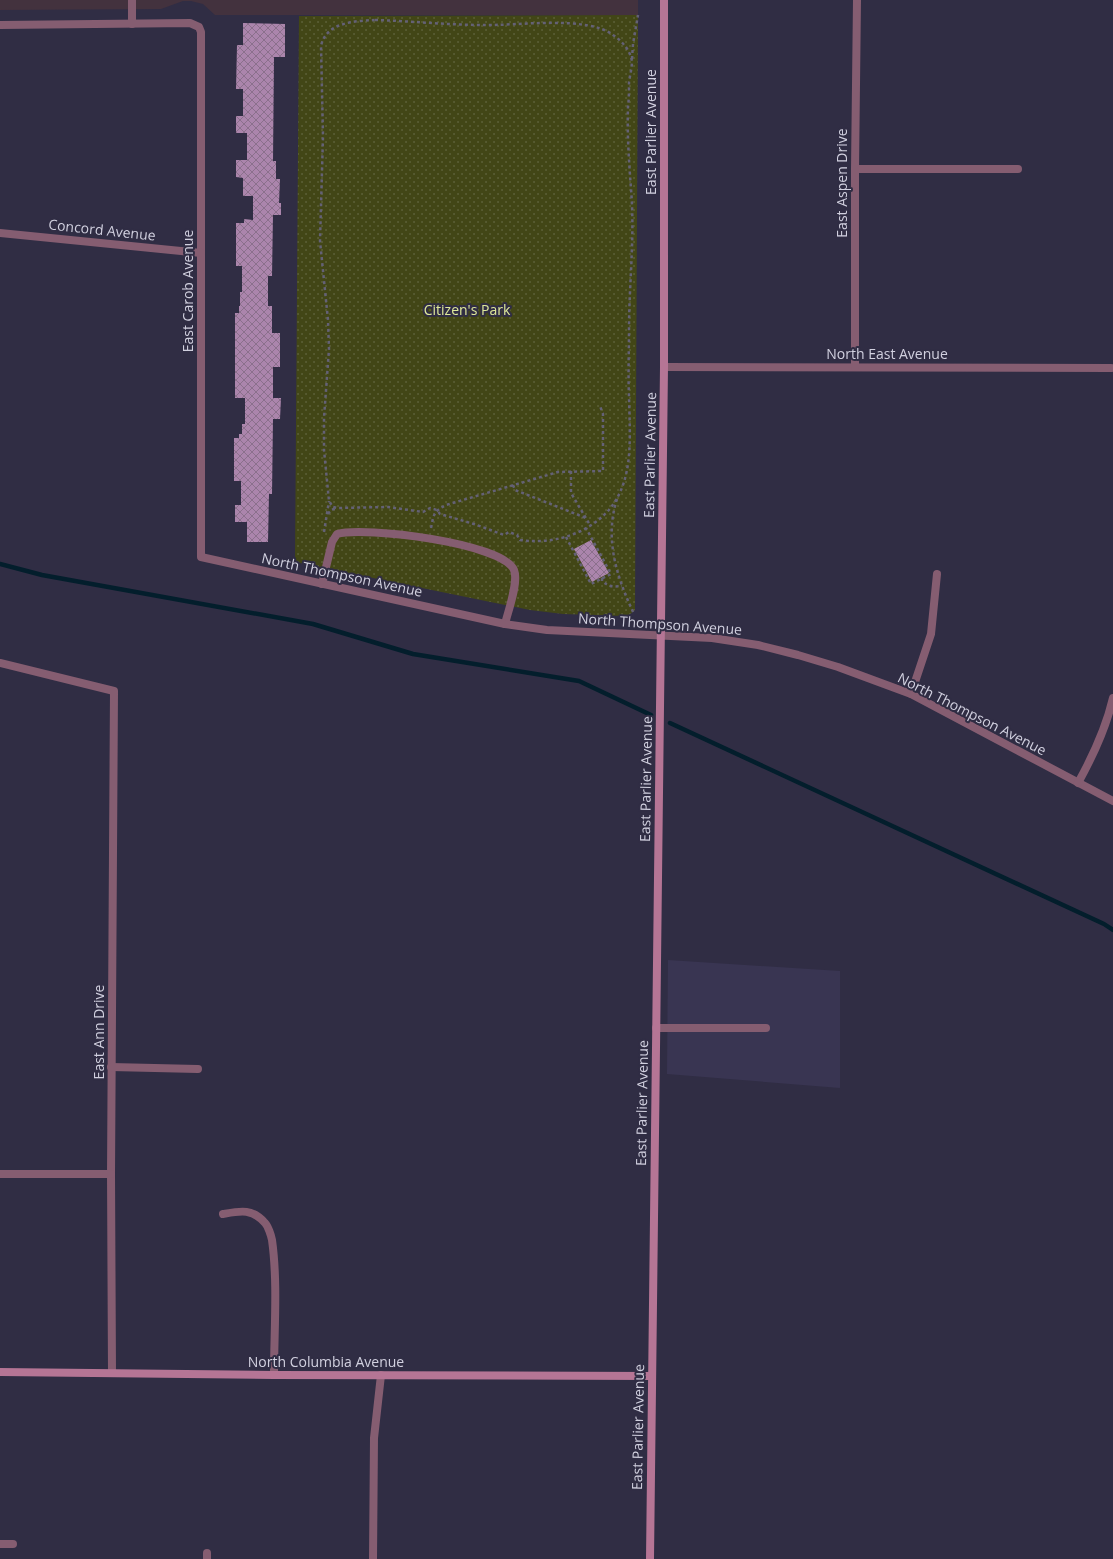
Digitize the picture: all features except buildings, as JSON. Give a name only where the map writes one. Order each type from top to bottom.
[{"type":"street","points":[[0,25],[132,24],[132,0]]},
{"type":"street","name":"East Parlier Avenue","points":[[650,1559],[664,368],[664,0]]},
{"type":"street","name":"East Aspen Drive","points":[[855,367],[857,0]]},
{"type":"street","name":"East Carob Avenue","points":[[132,24],[190,23],[199,27],[202,38],[201,557]]},
{"type":"street","points":[[855,169],[1018,169]]},
{"type":"street","name":"Concord Avenue","points":[[0,233],[201,253]]},
{"type":"street","name":"North East Avenue","points":[[664,368],[1111,368]]},
{"type":"street","points":[[322,584],[332,542],[337,534],[346,532],[383,533],[454,543],[490,554],[507,561],[512,566],[515,572],[515,582],[505,624]]},
{"type":"street","name":"North Thompson Avenue","points":[[201,557],[505,624],[547,630],[712,638],[758,645],[798,655],[838,667],[911,694],[1113,801]]},
{"type":"street","points":[[911,694],[931,634],[937,574]]},
{"type":"street","name":"East Ann Drive","points":[[0,663],[114,691],[111,1067],[112,1373]]},
{"type":"street","points":[[1078,783],[1092,758],[1113,698]]},
{"type":"street","points":[[656,1028],[766,1028]]},
{"type":"street","points":[[111,1067],[198,1070]]},
{"type":"street","points":[[0,1174],[111,1174]]},
{"type":"street","points":[[223,1214],[244,1211],[254,1214],[266,1224],[272,1238],[274,1280],[274,1376]]},
{"type":"street","name":"North Columbia Avenue","points":[[0,1372],[274,1376],[652,1376]]},
{"type":"street","points":[[373,1559],[374,1438],[381,1376]]},
{"type":"street","points":[[0,1544],[13,1544]]},
{"type":"path","points":[[634,614],[622,586],[614,560],[612,514],[627,470],[630,445],[628,395],[629,321],[634,230],[628,113],[633,44],[638,15]]},
{"type":"path","points":[[337,508],[333,507],[329,501],[324,450],[324,418],[329,348],[328,320],[320,241],[323,159],[322,40],[330,30],[350,22],[375,20],[485,26],[546,23],[582,25],[594,27],[611,33],[630,48],[633,44]]},
{"type":"path","points":[[624,44],[632,61]]},
{"type":"path","points":[[434,513],[446,505],[558,472],[602,471],[602,414],[600,406]]},
{"type":"path","points":[[571,471],[571,493],[590,525]]},
{"type":"path","points":[[514,485],[515,490],[586,518]]},
{"type":"path","points":[[327,516],[331,510],[337,508],[388,508],[423,512],[430,508],[437,510],[440,514],[504,535],[509,532],[518,535],[520,540],[542,541],[566,537],[586,528],[603,516],[618,495]]},
{"type":"path","points":[[566,537],[591,584],[610,574],[586,528]]},
{"type":"path","points":[[602,578],[602,581],[607,585],[614,587],[622,586]]},
{"type":"shaded area","points":[[0,0],[638,0],[638,15],[215,15],[203,4],[191,1],[183,1],[161,9],[0,10]]},
{"type":"shaded area","points":[[668,960],[840,971],[840,1088],[667,1074]]},
{"type":"green space","name":"Citizen's Park","points":[[638,15],[635,610],[628,616],[624,616],[563,614],[530,610],[295,562],[299,16]]},
{"type":"waterway","points":[[0,564],[42,575],[313,624],[413,654],[579,681],[651,715]]},
{"type":"waterway","points":[[670,723],[1104,924],[1113,930]]}]
